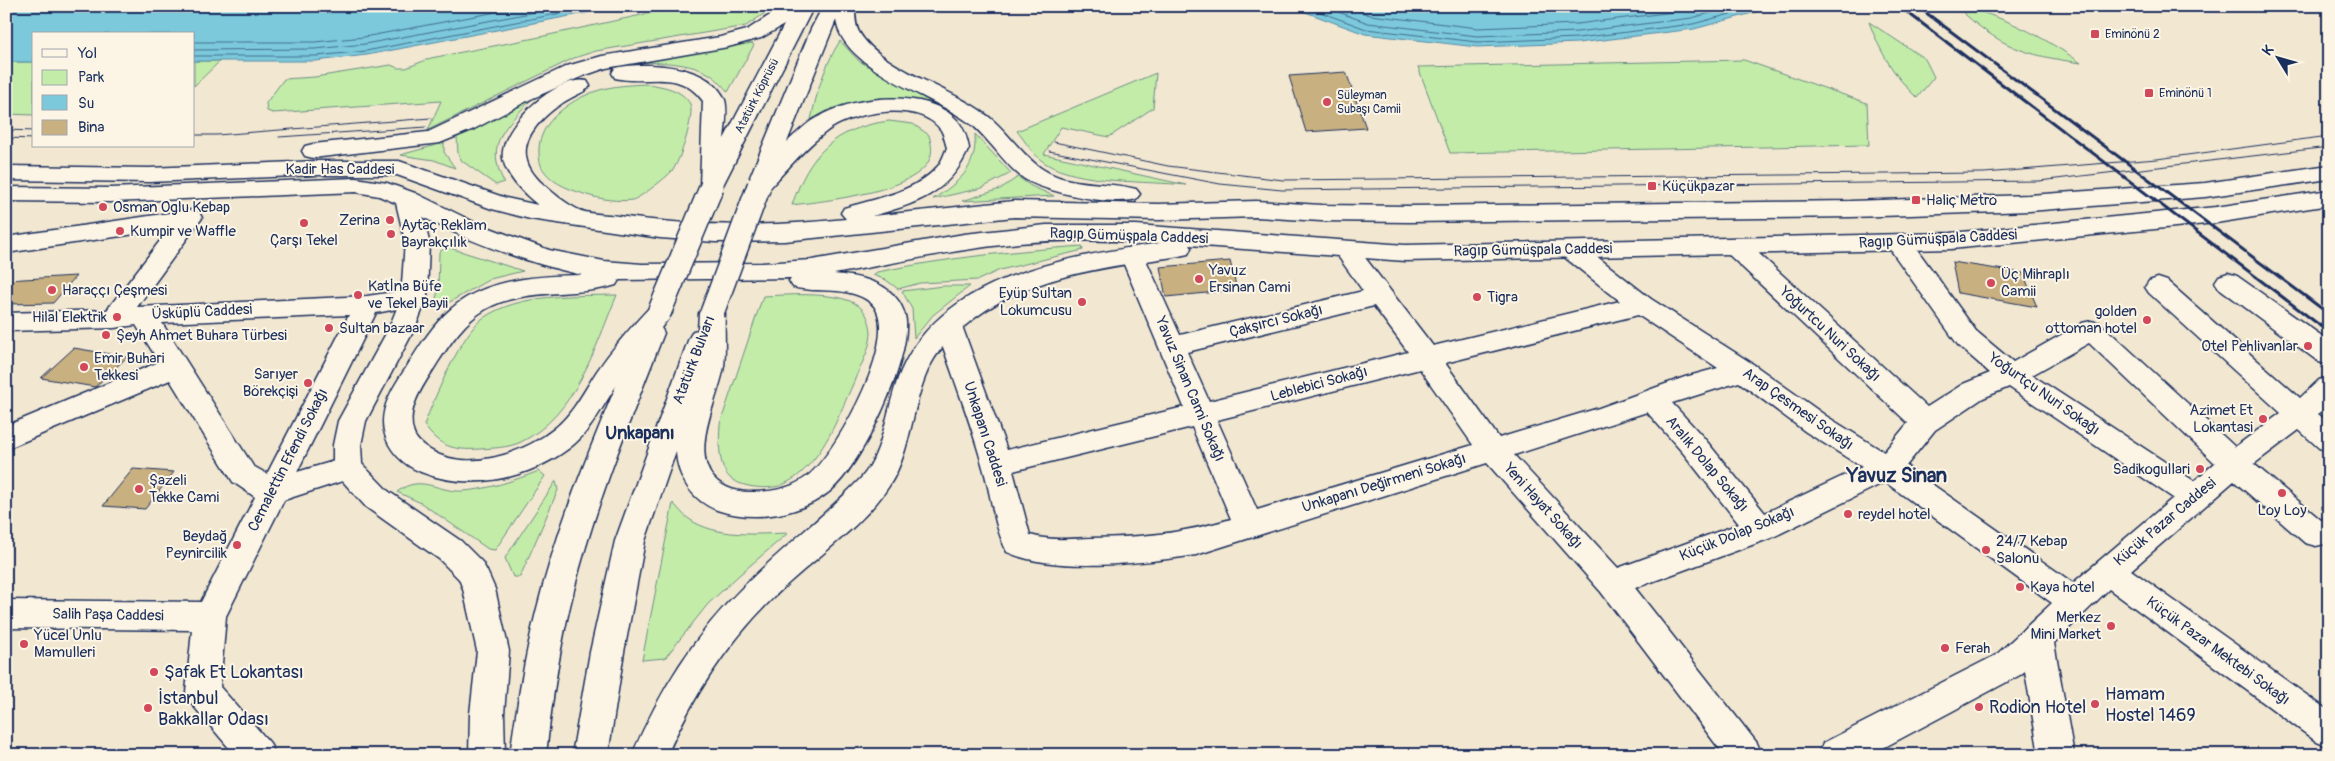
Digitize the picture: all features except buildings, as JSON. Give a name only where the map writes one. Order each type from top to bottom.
[{"type":"main road","points":[[149,174],[260,157],[432,138],[466,124],[524,94],[575,71],[602,62],[721,43],[754,34],[780,20],[796,6]]},
{"type":"main road","name":"Atatürk Köprüsü","points":[[712,186],[804,6]]},
{"type":"main road","name":"Atatürk Bulvarı","points":[[590,755],[607,652],[630,541],[691,365],[821,29],[833,6]]},
{"type":"main road","points":[[845,6],[847,28],[862,48],[887,66],[961,106],[981,121],[1035,175],[1046,180],[1105,193],[1207,200],[1256,209]]},
{"type":"main road","points":[[528,755],[534,701],[564,565],[580,517],[659,313],[712,186],[714,101],[703,86],[686,77],[646,71],[600,78],[574,88],[551,101],[535,115],[522,132],[515,149],[516,165],[529,184],[574,218]]},
{"type":"main road","points":[[759,186],[816,128],[852,110],[883,105],[899,105],[922,109],[937,115],[949,125],[954,133],[958,148],[952,163],[940,176],[921,189],[872,208],[815,220],[785,233]]},
{"type":"main road","name":"Kadir Has Caddesi","points":[[6,173],[149,174],[318,168],[399,168],[500,204],[530,212],[660,230],[715,234],[785,233]]},
{"type":"main road","name":"Ragıp Gümüşpala Caddesi","points":[[785,233],[1014,209],[1064,208],[1159,212],[1256,209],[1321,213],[1409,214],[1851,208],[2029,203],[2205,190],[2329,172]]},
{"type":"main road","name":"Kadir Has Caddesi","points":[[6,194],[111,195],[356,185],[378,187],[407,198],[465,228],[507,244],[581,267],[626,272],[739,272]]},
{"type":"main road","name":"Ragıp Gümüşpala Caddesi","points":[[739,272],[826,266],[955,242],[1047,233],[1140,234],[1347,252],[1405,253],[1951,241],[1989,236],[2107,228],[2216,216],[2329,197]]},
{"type":"main road","points":[[407,198],[417,241],[417,270],[414,298],[402,328],[352,421],[347,445],[348,468],[377,499],[450,550],[471,571],[487,618],[493,651],[487,714],[488,755]]},
{"type":"main road","points":[[6,245],[190,218],[114,319]]},
{"type":"main road","points":[[649,755],[680,690],[709,648],[738,613],[776,575],[855,505],[881,475],[894,445],[915,368],[930,344],[949,326],[968,310],[997,292],[1037,276],[1087,262],[1231,241]]},
{"type":"main road","name":"Yoğurtçu Nuri Sokağı","points":[[1899,243],[1967,338],[2011,375],[2195,497]]},
{"type":"main road","name":"Yoğurtcu Nuri Sokağı","points":[[1735,246],[1925,422]]},
{"type":"main road","name":"Arap Çesmesi Sokağı","points":[[1572,250],[1642,305],[1743,371],[1816,424],[1887,468],[2074,602]]},
{"type":"main road","name":"Yeni Hayat Sokağı","points":[[1347,252],[1426,356],[1492,450],[1612,583],[1745,755]]},
{"type":"main road","name":"Yavuz Sinan Cami Sokağı","points":[[1132,255],[1173,346],[1248,524]]},
{"type":"main road","points":[[626,272],[603,280],[533,286],[499,294],[477,303],[459,316],[437,342],[408,388],[398,415],[398,431],[407,451],[423,462],[448,468],[480,471],[512,464],[542,451],[566,436],[584,414],[631,343],[659,313]]},
{"type":"main road","points":[[712,313],[710,364],[693,430],[691,458],[699,483],[712,495],[735,503],[760,505],[790,499],[819,484],[840,461],[861,424],[889,356],[895,331],[893,316],[882,298],[858,287],[831,282],[763,278],[739,272]]},
{"type":"main road","points":[[2228,282],[2329,355]]},
{"type":"main road","points":[[2158,287],[2329,440]]},
{"type":"main road","name":"Çakşırcı Sokağı","points":[[1173,346],[1380,296]]},
{"type":"main road","name":"Üsküplü Caddesi","points":[[6,322],[114,319],[143,315],[367,305],[414,298]]},
{"type":"main road","name":"Cemalettin Efendi Sokağı","points":[[210,616],[367,305]]},
{"type":"main road","name":"Leblebici Sokağı","points":[[997,464],[1201,415],[1426,356],[1642,305]]},
{"type":"main road","points":[[143,315],[243,474],[271,492],[348,468]]},
{"type":"main road","name":"Unkapanı Caddesi","points":[[949,326],[997,464],[1011,524],[1018,543]]},
{"type":"main road","points":[[1887,468],[1925,422],[1973,391],[2011,375],[2091,330],[2234,464],[2316,534],[2329,531]]},
{"type":"main road","points":[[6,438],[176,366]]},
{"type":"main road","name":"Unkapanı Değirmeni Sokağı","points":[[1018,543],[1029,548],[1062,552],[1154,549],[1196,542],[1248,524],[1653,401],[1695,384],[1743,371]]},
{"type":"main road","name":"Küçük Pazar Caddesi","points":[[1836,755],[2008,665],[2108,571],[2234,464],[2300,414],[2329,387]]},
{"type":"main road","name":"Aralık Dolap Sokağı","points":[[1653,401],[1694,446],[1760,528]]},
{"type":"main road","name":"Küçük Dolap Sokağı","points":[[1612,583],[1760,528],[1887,468]]},
{"type":"main road","name":"Küçük Pazar Mektebi Sokağı","points":[[2108,571],[2329,731]]},
{"type":"main road","name":"Salih Paşa Caddesi","points":[[6,614],[210,616]]},
{"type":"main road","points":[[210,616],[203,692],[258,755]]},
{"type":"main road","points":[[2037,638],[2044,688],[2058,755]]},
{"type":"green space","points":[[683,6],[753,6],[765,13],[746,26],[596,51],[574,58],[428,130],[441,101],[273,113],[267,111],[266,103],[284,79],[315,77],[391,65],[398,68],[406,68],[431,58]]},
{"type":"green space","points":[[1956,6],[2006,21],[2052,44],[2081,63],[2043,56],[2013,47],[1986,31]]},
{"type":"green space","points":[[1869,22],[1925,59],[1934,77],[1917,98],[1901,81],[1889,63]]},
{"type":"green space","points":[[840,41],[859,61],[933,103],[894,98],[873,99],[845,106],[811,120],[822,79]]},
{"type":"green space","points":[[752,43],[754,45],[728,92],[711,75],[685,65],[637,63]]},
{"type":"green space","points":[[1744,60],[1867,103],[1869,145],[1450,153],[1418,67]]},
{"type":"green space","points":[[195,61],[220,61],[195,85]]},
{"type":"green space","points":[[6,62],[32,62],[32,115],[6,114]]},
{"type":"green space","points":[[1156,73],[1153,108],[1109,137],[1061,127],[1044,154],[1186,185],[1094,178],[1059,170],[1041,160],[1017,131]]},
{"type":"green space","points":[[647,84],[665,87],[677,92],[690,104],[691,110],[686,138],[679,158],[669,174],[641,196],[627,201],[610,200],[587,195],[564,186],[549,177],[540,164],[539,144],[546,127],[559,112],[575,101],[599,90]]},
{"type":"green space","points":[[532,99],[506,127],[497,146],[498,168],[504,182],[496,185],[462,161],[458,154],[457,137]]},
{"type":"green space","points":[[889,121],[913,124],[929,135],[931,155],[922,170],[908,179],[868,193],[792,205],[807,171],[827,146],[853,130]]},
{"type":"green space","points":[[975,134],[1011,173],[982,188],[933,199],[951,187],[965,173],[973,157]]},
{"type":"green space","points":[[444,143],[444,152],[455,168],[434,160],[400,155]]},
{"type":"green space","points":[[1018,177],[1031,186],[1054,196],[962,201],[1000,189]]},
{"type":"green space","points":[[1082,246],[1083,250],[1000,270],[978,280],[920,283],[898,289],[886,280],[873,275],[877,272],[954,259]]},
{"type":"green space","points":[[447,247],[523,271],[490,279],[441,307],[433,309],[438,291],[439,252]]},
{"type":"green space","points":[[943,286],[970,286],[933,315],[914,338],[912,309],[902,291]]},
{"type":"green space","points":[[617,295],[581,378],[570,397],[556,415],[540,430],[521,442],[511,445],[462,449],[447,446],[435,438],[424,425],[457,352],[483,318],[498,310],[530,300],[565,296]]},
{"type":"green space","points":[[816,295],[843,299],[854,303],[864,311],[869,321],[871,334],[866,353],[843,408],[819,453],[802,472],[785,484],[766,488],[742,484],[730,478],[723,468],[719,443],[720,424],[763,296]]},
{"type":"green space","points":[[539,471],[545,476],[495,550],[488,549],[421,503],[397,492],[414,484],[430,485],[455,491],[474,490],[502,484]]},
{"type":"green space","points":[[556,481],[558,490],[520,577],[513,577],[505,558]]},
{"type":"green space","points":[[673,503],[689,519],[712,529],[737,534],[788,533],[708,604],[665,658],[642,660]]},
{"type":"water","points":[[6,6],[622,6],[367,55],[316,61],[195,61],[195,32],[32,32],[32,62],[6,62]]},
{"type":"water","points":[[1289,6],[1778,6],[1694,29],[1578,43],[1477,47],[1365,34]]},
{"type":"tram line","points":[[195,135],[217,135],[431,118]]},
{"type":"tram line","points":[[279,137],[426,127]]},
{"type":"tram line","points":[[6,130],[32,131]]},
{"type":"tram line","points":[[1054,142],[1168,166],[1283,180],[1984,173],[2157,159],[2329,136]]},
{"type":"tram line","points":[[6,138],[32,139]]},
{"type":"tram line","points":[[1049,151],[1220,184],[1282,190],[2039,181],[2329,147]]},
{"type":"railway","points":[[1899,6],[2322,327]]},
{"type":"railway","points":[[1917,6],[2329,314]]},
{"type":"railway","points":[[2320,325],[2329,332]]},
{"type":"place","name":"Eminönü 2","points":[[2095,34]]},
{"type":"place","name":"Eminönü 1","points":[[2149,93]]},
{"type":"place","name":"Süleyman Subaşı Camii","points":[[1327,102]]},
{"type":"place","name":"Küçükpazar","points":[[1652,186]]},
{"type":"place","name":"Haliç Metro","points":[[1916,200]]},
{"type":"place","name":"Osman Oglu Kebap","points":[[103,207]]},
{"type":"place","name":"Zerina","points":[[390,220]]},
{"type":"place","name":"Çarşı Tekel","points":[[304,223]]},
{"type":"place","name":"Kumpir ve Waffle","points":[[120,231]]},
{"type":"place","name":"Aytaç Reklam Bayrakçılık","points":[[391,234]]},
{"type":"place","name":"Yavuz Ersinan Cami","points":[[1199,279]]},
{"type":"place","name":"Üç Mihraplı Camii","points":[[1991,283]]},
{"type":"place","name":"Haraççı Çeşmesi","points":[[52,290]]},
{"type":"place","name":"Katİna Büfe ve Tekel Bayii","points":[[358,295]]},
{"type":"place","name":"Tigra","points":[[1477,297]]},
{"type":"place","name":"Eyüp Sultan Lokumcusu","points":[[1082,302]]},
{"type":"place","name":"Hilal Elektrik","points":[[117,317]]},
{"type":"place","name":"golden ottoman hotel","points":[[2147,320]]},
{"type":"place","name":"Sultan bazaar","points":[[329,328]]},
{"type":"place","name":"Şeyh Ahmet Buhara Türbesi","points":[[106,335]]},
{"type":"place","name":"Otel Pehlivanlar","points":[[2308,346]]},
{"type":"place","name":"Emir Buhari Tekkesi","points":[[84,367]]},
{"type":"place","name":"Sarıyer Börekçişi","points":[[308,383]]},
{"type":"place","name":"Azimet Et Lokantasi","points":[[2263,419]]},
{"type":"place","name":"Sadikogullari","points":[[2200,469]]},
{"type":"place","name":"Şazeli Tekke Cami","points":[[139,489]]},
{"type":"place","name":"Loy Loy","points":[[2282,493]]},
{"type":"place","name":"reydel hotel","points":[[1848,514]]},
{"type":"place","name":"Beydağ Peynircilik","points":[[237,545]]},
{"type":"place","name":"24/7 Kebap Salonu","points":[[1986,550]]},
{"type":"place","name":"Kaya hotel","points":[[2020,587]]},
{"type":"place","name":"Merkez Mini Market","points":[[2111,626]]},
{"type":"place","name":"Yücel Unlu Mamulleri","points":[[24,644]]},
{"type":"place","name":"Ferah","points":[[1945,648]]},
{"type":"place","name":"Şafak Et Lokantası","points":[[154,672]]},
{"type":"place","name":"Hamam Hostel 1469","points":[[2095,704]]},
{"type":"place","name":"Rodion Hotel","points":[[1979,707]]},
{"type":"place","name":"İstanbul Bakkallar Odası","points":[[148,708]]},
{"type":"district","name":"Unkapanı","points":[[640,433]]},
{"type":"district","name":"Yavuz Sinan","points":[[1897,475]]}]
